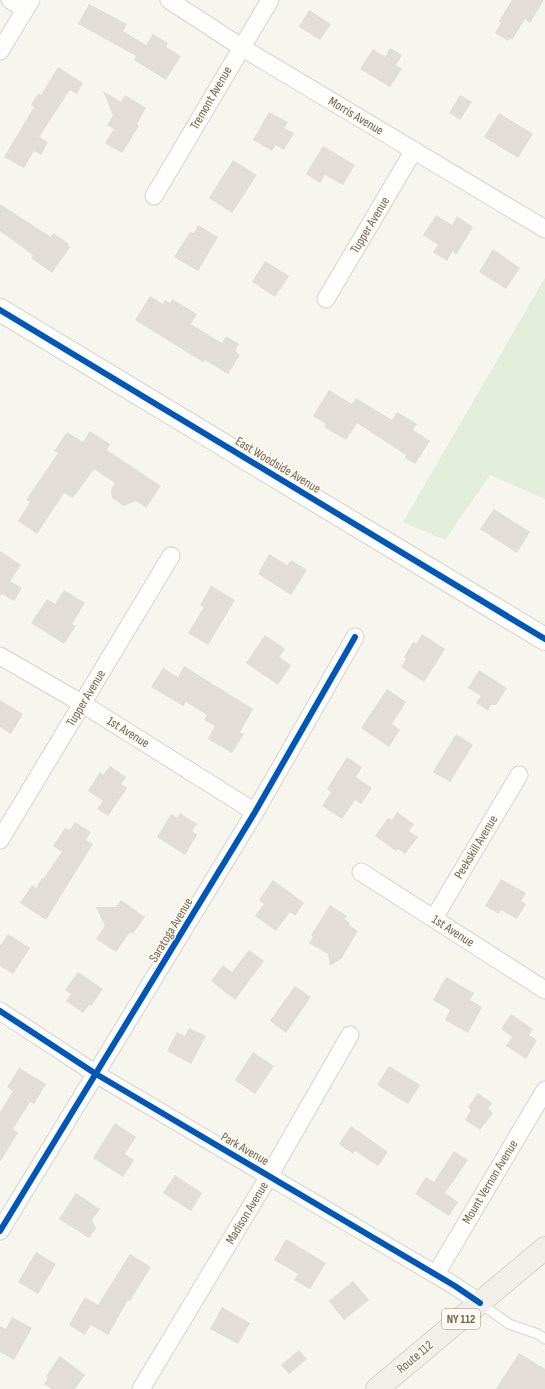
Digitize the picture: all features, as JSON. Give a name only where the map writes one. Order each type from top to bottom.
[{"type":"main road","name":"East Woodside Avenue","points":[[0,310],[545,639]]},
{"type":"main road","name":"Route 112","points":[[379,1388],[545,1248]]},
{"type":"street","points":[[0,51],[28,5],[10,0]]},
{"type":"street","name":"Morris Avenue","points":[[169,0],[241,47],[545,229]]},
{"type":"street","name":"Tremont Avenue","points":[[154,196],[270,0]]},
{"type":"street","name":"Tupper Avenue","points":[[326,300],[414,150]]},
{"type":"street","name":"Tupper Avenue","points":[[0,840],[171,556]]},
{"type":"street","name":"Saratoga Avenue","points":[[0,1232],[255,812],[355,637]]},
{"type":"street","name":"1st Avenue","points":[[0,656],[83,704],[255,812]]},
{"type":"street","name":"Peekskill Avenue","points":[[434,918],[519,775]]},
{"type":"street","name":"1st Avenue","points":[[362,872],[545,990]]},
{"type":"street","name":"Park Avenue","points":[[0,1011],[96,1074],[436,1274],[480,1303]]},
{"type":"street","name":"Madison Avenue","points":[[141,1389],[269,1176],[350,1035]]},
{"type":"street","name":"Mount Vernon Avenue","points":[[436,1274],[545,1090]]},
{"type":"lane","points":[[480,1303],[509,1324],[538,1334],[545,1339]]},
{"type":"green space","points":[[545,278],[545,499],[490,475],[445,540],[403,522]]},
{"type":"building","points":[[512,0],[544,0],[530,23],[525,19],[512,40],[510,38],[508,41],[495,33],[501,23],[499,21]]},
{"type":"building","points":[[89,4],[127,24],[123,31],[146,45],[153,34],[168,43],[166,47],[181,56],[166,80],[134,60],[136,56],[78,24]]},
{"type":"building","points":[[309,10],[331,24],[320,40],[299,27]]},
{"type":"building","points":[[390,48],[402,55],[396,65],[402,69],[390,87],[360,69],[373,49],[385,57]]},
{"type":"building","points":[[58,67],[83,83],[77,94],[70,90],[39,137],[48,142],[41,155],[34,151],[24,168],[4,157],[34,107],[31,105],[38,93],[41,95]]},
{"type":"building","points":[[103,91],[121,102],[125,95],[146,108],[137,124],[139,126],[122,153],[105,143],[114,129],[107,125],[113,115]]},
{"type":"building","points":[[460,95],[472,102],[460,120],[449,113]]},
{"type":"building","points":[[269,112],[288,122],[284,128],[294,133],[284,150],[276,145],[272,151],[253,140]]},
{"type":"building","points":[[499,113],[533,134],[518,158],[484,137]]},
{"type":"building","points":[[323,146],[355,165],[343,185],[325,175],[320,183],[306,174]]},
{"type":"building","points":[[233,160],[257,175],[232,213],[209,198]]},
{"type":"building","points":[[0,204],[51,237],[53,233],[69,244],[68,246],[70,247],[52,273],[31,258],[33,255],[0,231]]},
{"type":"building","points":[[436,215],[452,225],[457,216],[473,227],[456,255],[453,251],[447,261],[433,252],[438,245],[423,235]]},
{"type":"building","points":[[198,225],[218,237],[198,271],[174,257],[190,232],[194,233]]},
{"type":"building","points":[[493,249],[520,268],[506,289],[479,272]]},
{"type":"building","points":[[265,261],[289,276],[275,297],[252,282]]},
{"type":"building","points":[[150,296],[163,304],[165,300],[170,303],[172,299],[197,314],[191,324],[222,343],[226,336],[239,344],[235,351],[240,355],[228,374],[205,360],[203,362],[135,320]]},
{"type":"building","points":[[329,390],[352,404],[356,398],[392,420],[397,412],[417,424],[413,430],[430,441],[415,464],[405,458],[406,455],[357,423],[346,440],[324,427],[326,424],[313,416]]},
{"type":"building","points":[[90,431],[110,444],[107,450],[161,486],[146,508],[136,501],[124,506],[112,498],[111,489],[115,483],[94,469],[73,498],[64,493],[37,534],[18,521],[30,502],[26,500],[58,453],[54,451],[67,432],[83,442]]},
{"type":"building","points":[[494,509],[530,532],[517,553],[480,529]]},
{"type":"building","points":[[0,551],[21,565],[10,581],[22,588],[14,601],[2,594],[0,597]]},
{"type":"building","points":[[269,554],[287,565],[291,560],[307,570],[291,595],[258,574]]},
{"type":"building","points":[[211,586],[235,600],[208,645],[188,633],[204,607],[200,605]]},
{"type":"building","points":[[64,590],[85,603],[72,624],[76,626],[64,644],[31,623],[47,599],[55,604]]},
{"type":"building","points":[[422,634],[445,649],[424,682],[401,667],[406,659],[404,657],[413,642],[416,644]]},
{"type":"building","points":[[265,635],[285,649],[279,657],[291,665],[278,685],[246,663]]},
{"type":"building","points":[[184,666],[253,709],[240,732],[244,734],[232,753],[208,739],[215,726],[204,720],[207,715],[186,702],[183,706],[151,687],[163,668],[178,677]]},
{"type":"building","points":[[479,670],[507,688],[496,705],[491,705],[488,711],[476,703],[481,696],[468,688]]},
{"type":"building","points":[[387,689],[406,702],[392,724],[400,730],[389,747],[361,728]]},
{"type":"building","points":[[0,700],[23,714],[11,734],[0,727]]},
{"type":"building","points":[[456,734],[473,745],[450,782],[433,772]]},
{"type":"building","points":[[347,757],[362,767],[356,777],[372,788],[361,804],[355,800],[342,819],[322,806],[331,792],[327,789]]},
{"type":"building","points":[[110,766],[126,777],[121,784],[127,788],[108,816],[97,809],[103,801],[88,791],[100,772],[103,775]]},
{"type":"building","points":[[397,812],[414,824],[409,831],[418,837],[405,854],[398,849],[396,851],[375,836],[388,818],[392,820]]},
{"type":"building","points":[[180,813],[197,824],[192,831],[197,835],[185,855],[157,837],[171,814],[177,818]]},
{"type":"building","points":[[75,822],[91,832],[86,840],[93,844],[46,920],[20,903],[32,885],[36,888],[62,852],[53,846],[65,828],[70,830]]},
{"type":"building","points":[[501,879],[526,893],[521,901],[526,904],[517,919],[501,910],[499,914],[485,906]]},
{"type":"building","points":[[273,880],[304,903],[295,916],[290,912],[276,931],[255,916],[264,904],[259,900]]},
{"type":"building","points":[[121,900],[145,917],[133,934],[130,932],[116,952],[96,939],[105,926],[96,907],[116,907]]},
{"type":"building","points":[[330,905],[347,916],[344,919],[349,922],[349,925],[358,931],[341,959],[330,966],[328,954],[309,943],[313,937],[311,935]]},
{"type":"building","points":[[8,934],[30,948],[13,974],[0,966],[0,946]]},
{"type":"building","points":[[249,950],[264,961],[235,1000],[211,981],[223,965],[232,972]]},
{"type":"building","points":[[78,972],[103,989],[91,1006],[89,1005],[83,1013],[66,1001],[71,994],[65,990]]},
{"type":"building","points":[[446,977],[474,993],[470,1000],[482,1007],[468,1033],[445,1020],[450,1010],[433,1000]]},
{"type":"building","points":[[295,986],[311,997],[286,1033],[270,1021]]},
{"type":"building","points":[[511,1014],[533,1029],[529,1035],[537,1040],[526,1059],[506,1046],[512,1037],[501,1029]]},
{"type":"building","points":[[189,1028],[206,1036],[191,1064],[167,1051],[177,1032],[185,1036]]},
{"type":"building","points":[[253,1052],[274,1066],[255,1094],[235,1080]]},
{"type":"building","points":[[389,1066],[420,1085],[408,1104],[377,1085]]},
{"type":"building","points":[[19,1068],[46,1084],[34,1104],[30,1102],[13,1129],[18,1133],[0,1162],[0,1112],[13,1091],[7,1087]]},
{"type":"building","points":[[478,1093],[492,1103],[488,1109],[493,1113],[480,1130],[465,1120],[471,1110],[468,1107]]},
{"type":"building","points":[[115,1123],[136,1137],[125,1154],[134,1160],[123,1177],[93,1158]]},
{"type":"building","points":[[351,1126],[388,1152],[378,1166],[355,1151],[353,1154],[339,1144]]},
{"type":"building","points":[[454,1151],[468,1160],[445,1193],[458,1202],[449,1216],[415,1194],[426,1177],[434,1182]]},
{"type":"building","points":[[175,1175],[202,1193],[191,1211],[163,1193]]},
{"type":"building","points":[[76,1193],[100,1209],[92,1220],[96,1228],[89,1238],[59,1219]]},
{"type":"building","points":[[286,1239],[326,1263],[310,1289],[294,1280],[298,1274],[274,1260]]},
{"type":"building","points":[[36,1252],[56,1264],[38,1294],[18,1282]]},
{"type":"building","points":[[130,1254],[151,1267],[130,1301],[128,1300],[108,1335],[91,1325],[85,1335],[69,1325],[85,1297],[98,1305]]},
{"type":"building","points":[[353,1281],[369,1300],[344,1320],[329,1301]]},
{"type":"building","points":[[222,1307],[250,1323],[238,1344],[210,1329]]},
{"type":"building","points":[[12,1317],[32,1328],[14,1360],[0,1352],[0,1326],[6,1329]]},
{"type":"building","points":[[299,1350],[307,1359],[289,1374],[281,1365]]},
{"type":"building","points":[[519,1353],[545,1369],[545,1389],[496,1389]]},
{"type":"building","points":[[60,1356],[85,1375],[75,1389],[52,1389],[44,1384],[48,1379],[46,1376]]},
{"type":"cycle path","points":[[0,310],[545,639]]},
{"type":"cycle path","points":[[0,1231],[255,812],[355,637]]},
{"type":"cycle path","points":[[0,1011],[96,1074],[455,1286],[480,1303]]}]
